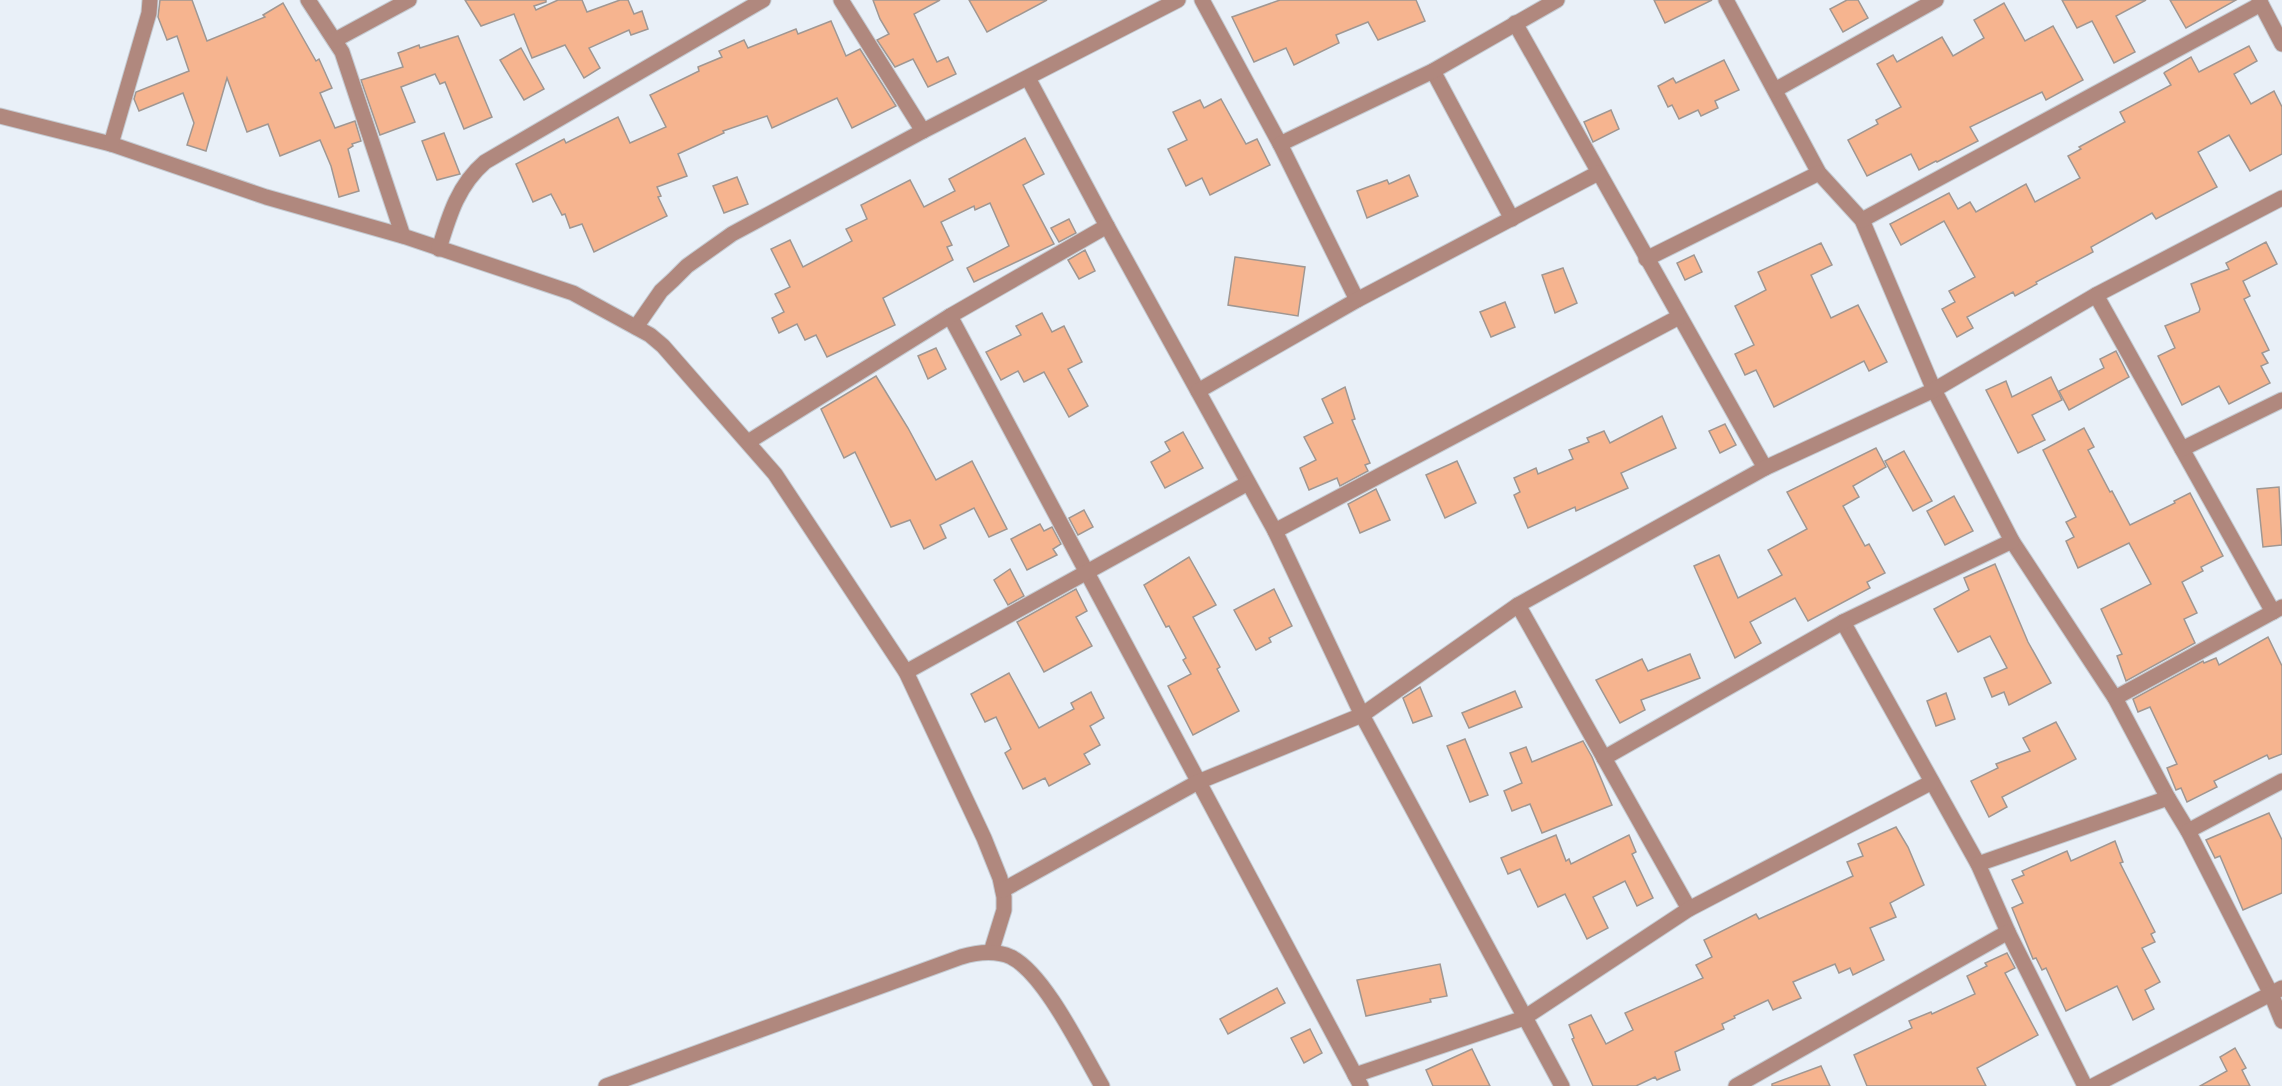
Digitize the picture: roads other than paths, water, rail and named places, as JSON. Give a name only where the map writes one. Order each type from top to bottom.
[{"type":"street","points":[[111,144],[150,13],[150,0]]},
{"type":"street","points":[[308,0],[344,56],[403,236]]},
{"type":"street","points":[[335,40],[409,0]]},
{"type":"street","points":[[439,249],[447,222],[462,189],[485,162],[763,0]]},
{"type":"street","points":[[841,0],[923,131]]},
{"type":"street","points":[[636,327],[661,291],[687,266],[732,234],[923,131],[1178,0]]},
{"type":"street","points":[[1202,0],[1280,144],[1357,300]]},
{"type":"street","points":[[1280,144],[1433,71],[1557,0]]},
{"type":"street","points":[[1726,0],[1819,173],[1862,219],[1934,390],[2012,541],[2115,698],[2276,991],[2282,1020]]},
{"type":"street","points":[[1775,90],[1936,0]]},
{"type":"street","points":[[1862,219],[2260,2],[2282,44]]},
{"type":"street","points":[[1515,23],[1765,468]]},
{"type":"street","points":[[1433,71],[1512,219]]},
{"type":"street","points":[[1028,78],[1275,531],[1362,715],[1562,1086]]},
{"type":"street","points":[[0,116],[111,144],[266,197],[403,236],[573,293],[636,327],[663,346],[775,474],[906,672],[984,837],[1003,890],[1004,910],[991,952]]},
{"type":"street","points":[[1198,391],[1357,300],[1598,173]]},
{"type":"street","points":[[1647,259],[1819,173]]},
{"type":"street","points":[[1003,890],[1198,782],[1362,715],[1518,605],[1765,468],[1934,390],[2096,295],[2282,198]]},
{"type":"street","points":[[748,442],[950,316],[1107,226]]},
{"type":"street","points":[[2096,295],[2182,449],[2277,609],[2115,698]]},
{"type":"street","points":[[950,316],[1358,1080],[1524,1018],[1689,909],[1932,782]]},
{"type":"street","points":[[1275,531],[1679,317]]},
{"type":"street","points":[[2182,449],[2282,400]]},
{"type":"street","points":[[906,672],[1248,483]]},
{"type":"street","points":[[1604,758],[1843,622],[2012,541]]},
{"type":"street","points":[[1518,605],[1689,909]]},
{"type":"street","points":[[1843,622],[1978,864],[2008,932],[2085,1086]]},
{"type":"street","points":[[2188,831],[2282,781]]},
{"type":"street","points":[[1978,864],[2168,798]]},
{"type":"street","points":[[1736,1086],[2008,932]]},
{"type":"street","points":[[606,1086],[961,957],[991,952],[1012,958],[1027,968],[1040,984],[1102,1086]]},
{"type":"street","points":[[2093,1086],[2276,991]]}]
